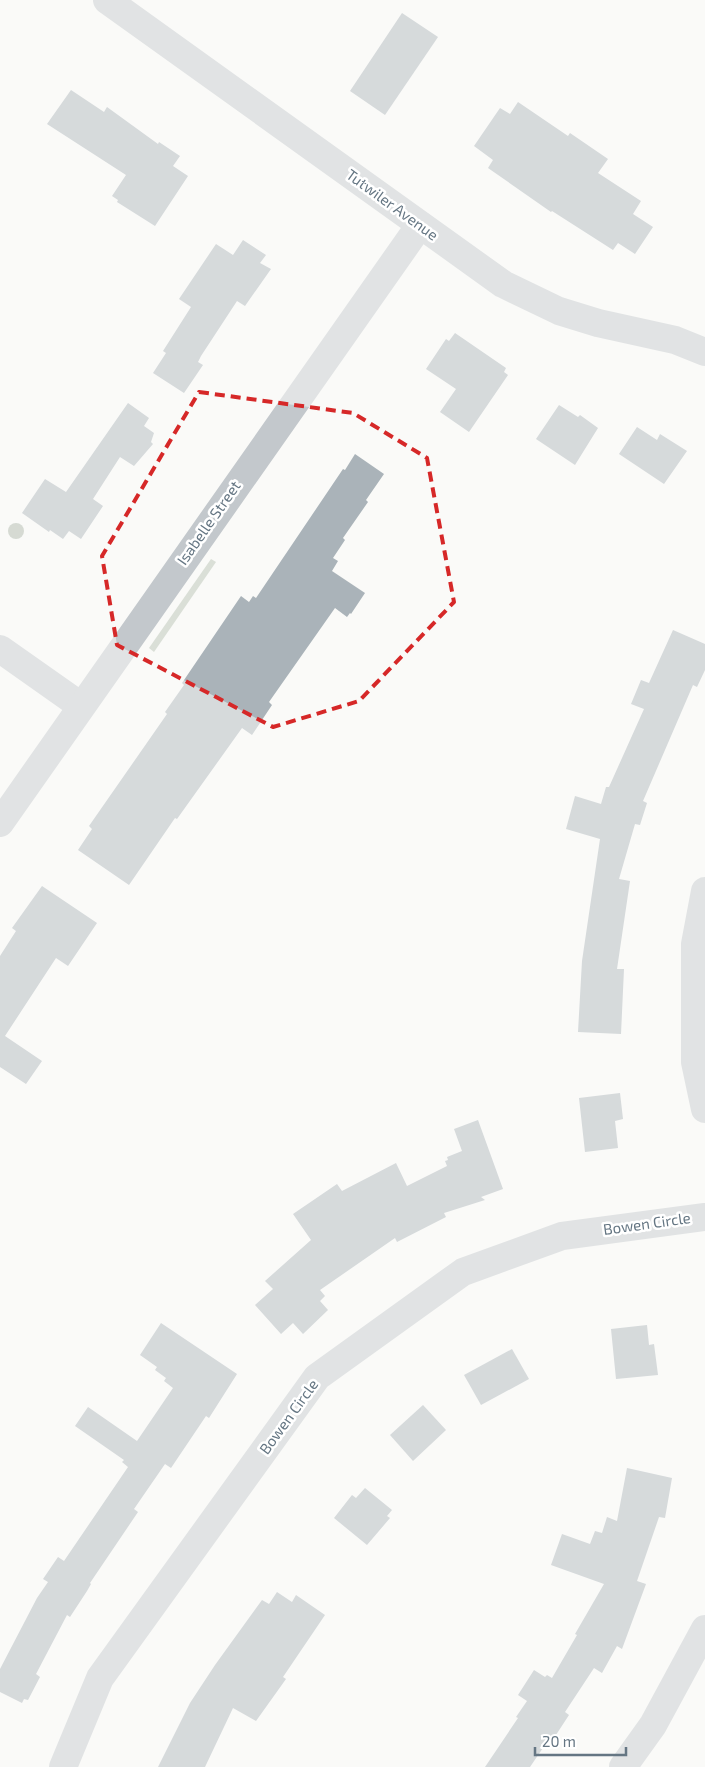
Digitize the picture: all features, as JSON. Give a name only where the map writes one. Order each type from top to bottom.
[{"type":"street","name":"Tutwiler Avenue","points":[[107,0],[504,284],[559,311],[598,323],[675,340],[705,352]]},
{"type":"street","name":"Isabelle Street","points":[[0,823],[420,225]]},
{"type":"street","points":[[0,649],[81,706]]},
{"type":"street","points":[[705,891],[695,944],[695,1062],[705,1109]]},
{"type":"street","name":"Bowen Circle","points":[[63,1767],[100,1678],[318,1376],[463,1272],[562,1236],[705,1216]]},
{"type":"street","points":[[623,1767],[653,1725],[705,1629]]},
{"type":"highlighted area","points":[[199,392],[353,413],[427,458],[454,602],[359,701],[273,727],[117,645],[102,556]]},
{"type":"shaded area","points":[[211,559],[216,562],[154,652],[149,648]]},
{"type":"building","points":[[402,13],[438,37],[385,115],[350,91]]},
{"type":"building","points":[[71,90],[104,112],[107,107],[158,144],[159,142],[180,156],[173,166],[188,176],[155,226],[117,202],[118,200],[112,196],[126,175],[47,124]]},
{"type":"building","points":[[518,102],[568,136],[570,133],[608,159],[598,173],[641,201],[633,214],[653,227],[635,254],[618,243],[613,250],[551,212],[488,168],[493,160],[474,146],[500,108],[510,114]]},
{"type":"building","points":[[243,240],[266,255],[260,263],[271,269],[245,306],[237,301],[201,356],[198,362],[203,365],[184,393],[153,373],[166,353],[163,351],[191,307],[179,299],[216,244],[233,255]]},
{"type":"building","points":[[455,333],[506,368],[504,372],[508,375],[469,432],[440,412],[456,389],[426,369],[446,339],[449,341]]},
{"type":"building","points":[[128,403],[149,418],[144,426],[154,433],[151,442],[153,444],[134,466],[120,457],[93,499],[103,506],[81,539],[69,531],[63,539],[50,530],[49,532],[22,513],[45,479],[66,492]]},
{"type":"building","points":[[559,405],[578,417],[580,415],[598,428],[575,465],[536,439]]},
{"type":"building","points":[[637,427],[657,440],[660,434],[687,451],[664,484],[619,454]]},
{"type":"building","points":[[355,454],[384,474],[366,500],[368,502],[343,538],[345,540],[333,558],[338,561],[332,571],[365,593],[347,617],[335,608],[269,702],[272,705],[252,735],[242,728],[177,819],[175,818],[129,885],[78,850],[92,829],[89,826],[167,714],[165,712],[184,685],[182,683],[241,596],[249,602],[253,596],[256,598]]},
{"type":"building","points":[[673,630],[705,644],[705,670],[697,687],[693,685],[643,801],[647,803],[640,825],[635,824],[619,879],[630,881],[617,969],[624,969],[621,1034],[578,1032],[582,961],[600,839],[566,829],[575,796],[601,804],[606,787],[609,787],[644,709],[631,704],[641,680],[649,683]]},
{"type":"building","points":[[42,886],[97,923],[68,966],[56,958],[5,1036],[42,1061],[26,1084],[0,1067],[0,956],[16,931],[12,928]]},
{"type":"building","points":[[620,1093],[623,1119],[615,1121],[618,1148],[585,1152],[579,1098]]},
{"type":"building","points":[[478,1120],[503,1189],[481,1197],[485,1200],[444,1213],[446,1217],[397,1242],[395,1238],[320,1290],[325,1296],[320,1301],[328,1310],[303,1334],[293,1323],[281,1334],[255,1305],[273,1289],[265,1281],[311,1240],[293,1214],[337,1184],[342,1191],[396,1163],[407,1186],[447,1166],[445,1161],[448,1160],[447,1157],[462,1151],[454,1129]]},
{"type":"building","points":[[161,1323],[237,1374],[209,1418],[206,1416],[171,1468],[165,1464],[134,1509],[138,1512],[90,1583],[70,1617],[67,1615],[36,1674],[40,1677],[28,1700],[24,1699],[22,1703],[0,1692],[0,1669],[37,1598],[48,1582],[43,1579],[58,1557],[64,1561],[128,1467],[122,1462],[124,1460],[75,1426],[88,1407],[137,1441],[173,1388],[164,1381],[166,1378],[155,1370],[157,1367],[140,1355]]},
{"type":"building","points":[[647,1325],[649,1345],[654,1344],[658,1375],[616,1379],[611,1329]]},
{"type":"building","points":[[512,1349],[529,1379],[481,1405],[464,1375]]},
{"type":"building","points":[[423,1405],[446,1430],[413,1461],[390,1435]]},
{"type":"building","points":[[627,1468],[672,1478],[665,1518],[659,1517],[637,1581],[646,1584],[622,1649],[617,1646],[602,1673],[594,1668],[565,1712],[569,1715],[552,1741],[549,1739],[530,1767],[485,1767],[518,1718],[516,1717],[527,1701],[518,1695],[534,1670],[545,1677],[547,1675],[552,1678],[604,1584],[551,1565],[562,1534],[590,1544],[595,1531],[602,1533],[607,1517],[617,1521]]},
{"type":"building","points":[[365,1488],[392,1510],[387,1516],[390,1518],[367,1545],[334,1518],[352,1495],[356,1498]]},
{"type":"building","points":[[277,1592],[292,1602],[296,1595],[325,1615],[283,1677],[286,1679],[256,1721],[233,1708],[205,1767],[158,1767],[190,1703],[215,1665],[262,1600],[269,1604]]}]
